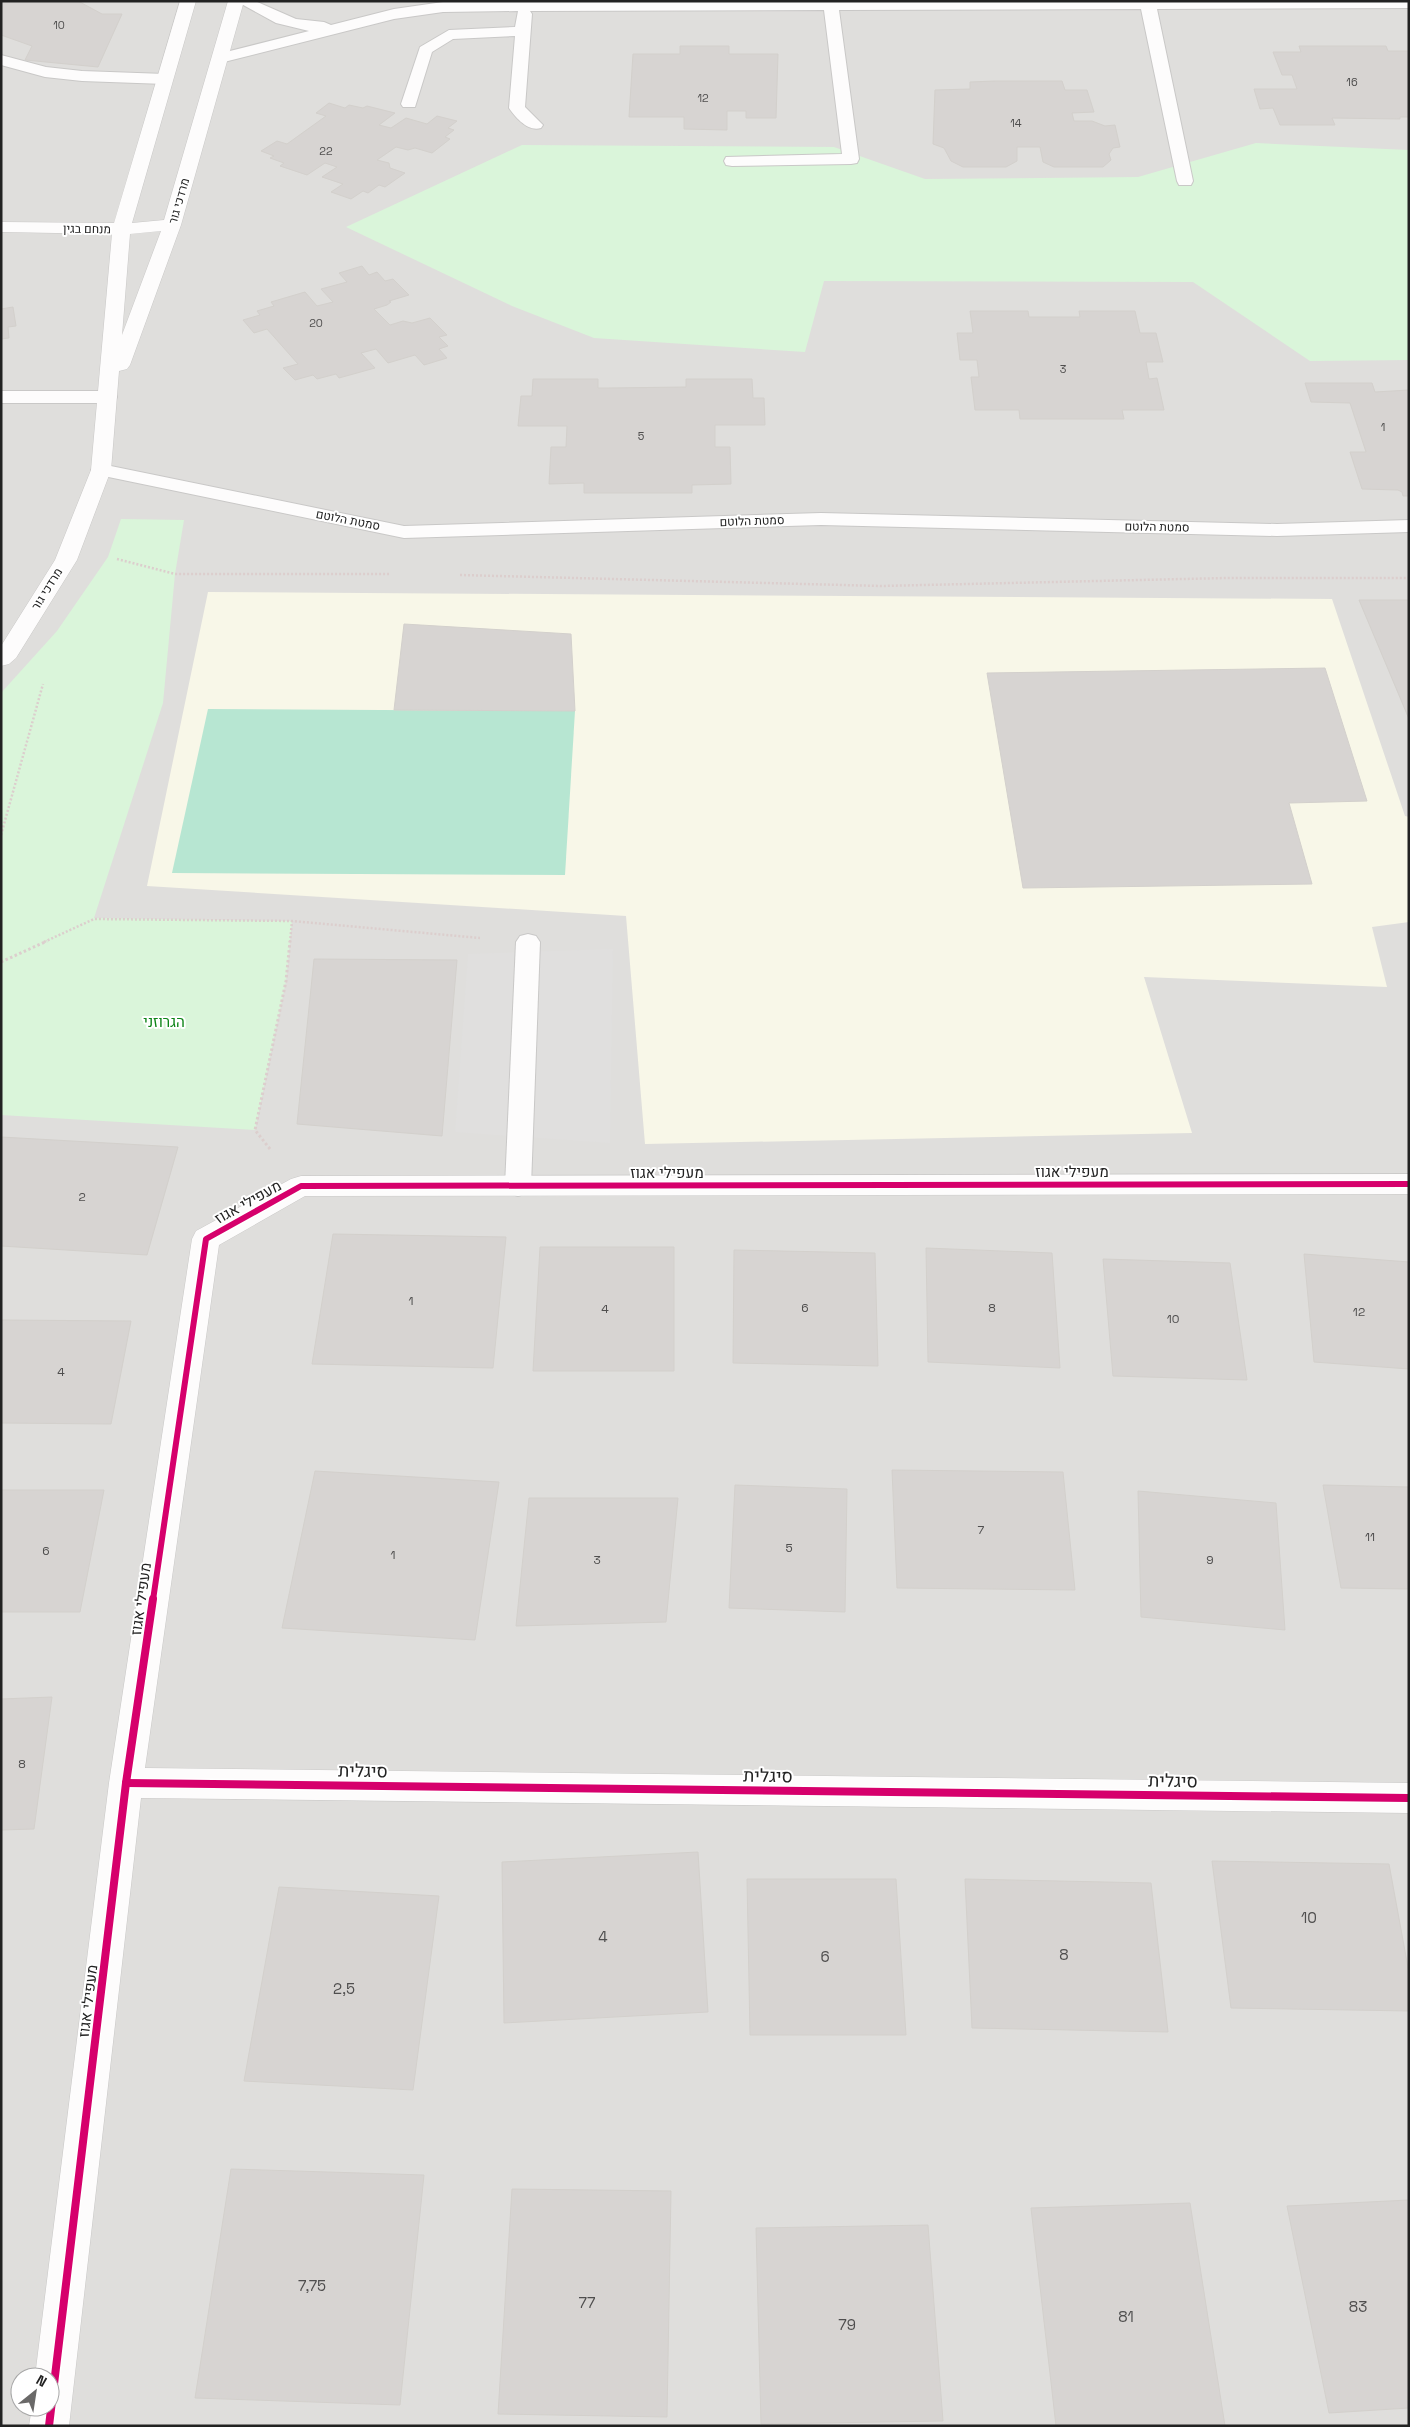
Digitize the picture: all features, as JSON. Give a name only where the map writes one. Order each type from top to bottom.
[{"type":"street","name":"מרדכי גור","points":[[1,659],[8,653],[66,560],[101,470],[121,230],[188,1]]},
{"type":"street","name":"מרדכי גור","points":[[108,397],[172,225],[236,1]]},
{"type":"street","name":"מנחם בגין","points":[[1,227],[121,230],[172,225]]},
{"type":"street","name":"מעפילי אגוז","points":[[49,2426],[126,1783],[206,1239],[301,1186],[1409,1184]]},
{"type":"street","name":"סיגלית","points":[[126,1783],[1409,1798]]},
{"type":"lane","points":[[243,1],[277,20],[310,28],[347,26]]},
{"type":"lane","points":[[1148,4],[1185,181]]},
{"type":"lane","points":[[220,58],[394,14],[443,7],[1409,4]]},
{"type":"lane","points":[[732,160],[851,159],[831,5]]},
{"type":"lane","points":[[525,6],[517,108],[535,125]]},
{"type":"lane","points":[[409,104],[425,50],[449,35],[523,31]]},
{"type":"lane","points":[[1,60],[45,72],[165,79]]},
{"type":"lane","points":[[1,397],[108,397]]},
{"type":"lane","name":"סמטת הלוטם","points":[[101,470],[404,532],[821,519],[1278,530],[1409,526]]},
{"type":"lane","points":[[518,1186],[528,942]]},
{"type":"path","points":[[108,557],[175,574],[390,574]]},
{"type":"path","points":[[458,575],[881,586],[1226,578],[1409,578]]},
{"type":"path","points":[[1,962],[94,919],[292,921],[528,942]]},
{"type":"path","points":[[292,921],[286,980],[255,1130],[301,1186]]},
{"type":"shaded area","points":[[1,1],[1409,1],[1409,2426],[1,2426]]},
{"type":"shaded area","points":[[208,592],[1332,599],[1405,816],[1409,817],[1409,922],[1372,927],[1387,987],[1144,977],[1192,1133],[645,1144],[626,916],[147,886]]},
{"type":"shaded area","points":[[613,949],[610,1143],[455,1132],[468,954]]},
{"type":"green space","points":[[1256,143],[1409,150],[1409,360],[1310,361],[1193,282],[824,281],[805,352],[594,338],[512,306],[346,227],[522,145],[834,147],[925,179],[1138,177]]},
{"type":"green space","name":"הגרוזני","points":[[121,519],[184,520],[175,574],[163,703],[94,918],[292,921],[286,981],[255,1130],[1,1115],[1,693],[57,631],[108,557]]},
{"type":"green space","points":[[208,709],[575,711],[565,875],[172,873]]},
{"type":"building","points":[[1,1],[78,1],[102,14],[122,14],[98,67],[25,60],[32,46],[1,35]]},
{"type":"building","points":[[680,46],[729,46],[729,54],[778,54],[776,118],[746,118],[746,111],[727,111],[727,130],[684,129],[684,117],[629,117],[633,54],[680,54]]},
{"type":"building","points":[[1299,46],[1386,46],[1388,51],[1409,51],[1409,117],[1400,117],[1400,119],[1332,118],[1335,125],[1280,125],[1273,108],[1260,109],[1254,89],[1297,89],[1292,75],[1282,75],[1273,52],[1301,52]]},
{"type":"building","points":[[1062,81],[1065,90],[1087,90],[1094,112],[1072,113],[1074,121],[1092,121],[1105,126],[1115,125],[1120,147],[1113,148],[1109,154],[1111,160],[1103,167],[1054,167],[1043,162],[1040,147],[1017,147],[1017,161],[1006,167],[963,167],[951,161],[944,148],[933,144],[935,90],[970,89],[970,82]]},
{"type":"building","points":[[329,103],[345,108],[349,105],[363,108],[367,106],[395,113],[379,125],[391,128],[406,118],[427,124],[437,116],[457,121],[448,128],[454,130],[445,137],[450,139],[432,153],[415,148],[408,150],[396,147],[377,160],[389,163],[390,168],[405,173],[385,187],[379,185],[368,193],[363,191],[351,199],[331,192],[343,184],[322,177],[337,167],[325,163],[307,175],[280,166],[284,163],[270,158],[274,156],[261,151],[277,141],[287,144],[326,116],[316,113]]},
{"type":"building","points":[[362,266],[369,275],[377,272],[385,281],[393,279],[409,295],[389,301],[391,302],[387,305],[374,309],[390,325],[403,321],[412,323],[430,318],[447,335],[439,337],[448,346],[439,349],[447,358],[424,365],[415,355],[388,363],[376,349],[361,353],[375,368],[339,378],[336,374],[317,379],[313,375],[295,380],[283,368],[298,364],[267,329],[254,333],[243,320],[260,315],[257,311],[274,306],[271,302],[305,292],[317,306],[333,302],[321,289],[347,282],[339,273]]},
{"type":"building","points":[[13,307],[16,326],[8,327],[9,338],[1,339],[1,309]]},
{"type":"building","points":[[970,311],[1028,311],[1029,317],[1080,317],[1079,311],[1135,311],[1140,333],[1156,333],[1163,362],[1146,362],[1149,379],[1157,378],[1164,410],[1122,410],[1124,419],[1020,419],[1019,410],[975,410],[971,377],[979,377],[977,360],[960,360],[957,333],[973,333]]},
{"type":"building","points":[[533,379],[598,379],[598,388],[609,388],[686,387],[686,379],[752,379],[753,398],[764,398],[765,425],[715,425],[715,447],[730,447],[731,484],[692,485],[692,493],[584,493],[584,483],[549,484],[551,447],[566,447],[567,426],[518,426],[521,396],[532,396]]},
{"type":"building","points":[[1305,383],[1372,383],[1375,392],[1409,390],[1409,496],[1403,496],[1402,492],[1398,490],[1362,489],[1350,452],[1366,452],[1350,403],[1311,402]]},
{"type":"building","points":[[1359,600],[1409,600],[1409,719]]},
{"type":"building","points":[[404,624],[571,634],[575,711],[394,710]]},
{"type":"building","points":[[1325,668],[1367,801],[1289,803],[1312,884],[1023,888],[987,673]]},
{"type":"building","points":[[314,959],[457,960],[442,1136],[297,1124]]},
{"type":"building","points":[[1,1137],[178,1147],[147,1255],[1,1246]]},
{"type":"building","points":[[333,1234],[506,1237],[493,1368],[312,1364]]},
{"type":"building","points":[[540,1247],[674,1247],[674,1371],[533,1371]]},
{"type":"building","points":[[926,1248],[1052,1253],[1060,1368],[928,1362]]},
{"type":"building","points":[[734,1250],[875,1253],[878,1366],[733,1363]]},
{"type":"building","points":[[1304,1254],[1409,1262],[1409,1369],[1314,1362]]},
{"type":"building","points":[[1103,1259],[1230,1263],[1247,1380],[1113,1376]]},
{"type":"building","points":[[1,1320],[131,1321],[111,1424],[1,1423]]},
{"type":"building","points":[[892,1470],[1063,1472],[1075,1590],[897,1588]]},
{"type":"building","points":[[315,1471],[499,1482],[475,1640],[282,1628]]},
{"type":"building","points":[[735,1485],[847,1489],[845,1612],[729,1608]]},
{"type":"building","points":[[1323,1485],[1409,1487],[1409,1589],[1341,1588]]},
{"type":"building","points":[[1,1490],[104,1490],[80,1612],[1,1612]]},
{"type":"building","points":[[1138,1491],[1276,1503],[1285,1630],[1141,1617]]},
{"type":"building","points":[[529,1498],[678,1498],[666,1622],[516,1626]]},
{"type":"building","points":[[52,1697],[34,1829],[1,1830],[1,1699]]},
{"type":"building","points":[[698,1852],[708,2012],[504,2023],[502,1862]]},
{"type":"building","points":[[1212,1861],[1389,1864],[1409,1973],[1409,2011],[1231,2008]]},
{"type":"building","points":[[747,1879],[896,1879],[906,2035],[750,2035]]},
{"type":"building","points":[[965,1879],[1151,1883],[1168,2032],[972,2028]]},
{"type":"building","points":[[279,1887],[439,1896],[413,2090],[244,2081]]},
{"type":"building","points":[[231,2169],[424,2175],[400,2405],[195,2398]]},
{"type":"building","points":[[512,2189],[671,2191],[667,2417],[498,2414]]},
{"type":"building","points":[[1409,2200],[1409,2408],[1329,2413],[1287,2206]]},
{"type":"building","points":[[1190,2203],[1225,2426],[1056,2426],[1031,2208]]},
{"type":"building","points":[[928,2225],[943,2421],[761,2424],[756,2228]]},
{"type":"cycle path","points":[[49,2426],[126,1783],[206,1239],[301,1186],[1409,1184]]},
{"type":"cycle path","points":[[126,1783],[1409,1798]]}]
